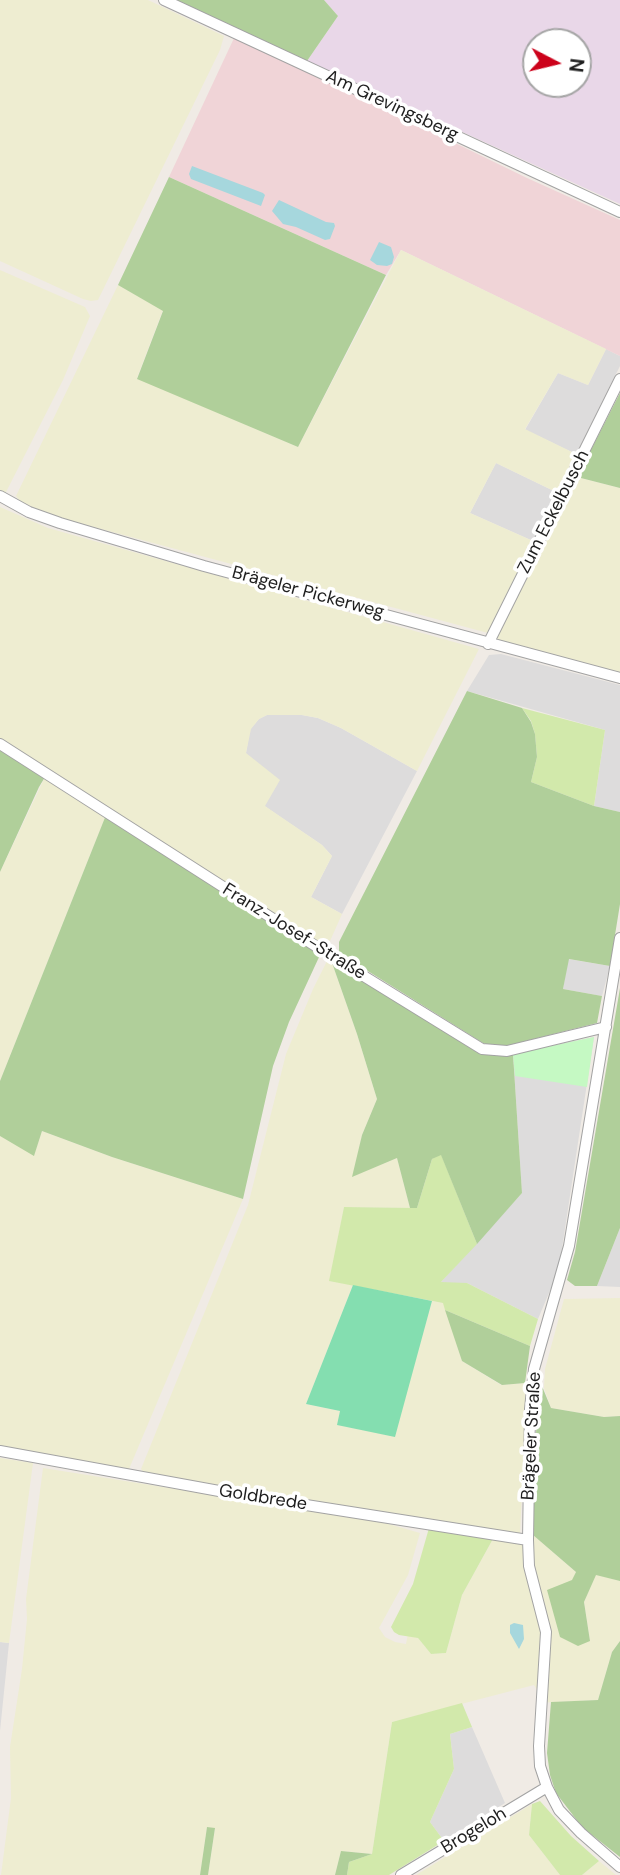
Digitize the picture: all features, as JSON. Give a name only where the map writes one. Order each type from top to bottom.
[{"type":"street","name":"Am Grevingsberg","points":[[164,0],[620,212]]},
{"type":"street","name":"Zum Eckelbusch","points":[[488,644],[620,379]]},
{"type":"street","name":"Brägeler Pickerweg","points":[[0,496],[29,512],[60,523],[204,566],[620,678]]},
{"type":"street","name":"Franz-Josef-Straße","points":[[0,744],[482,1049],[507,1051],[606,1027]]},
{"type":"street","name":"Brägeler Straße","points":[[620,938],[569,1247],[534,1369],[527,1540],[529,1566],[546,1632],[540,1766],[559,1810],[620,1867]]},
{"type":"street","name":"Goldbrede","points":[[0,1451],[243,1495],[527,1540]]},
{"type":"street","name":"Brogeloh","points":[[401,1875],[547,1787]]},
{"type":"shaded area","points":[[324,0],[620,0],[620,204],[307,61],[338,16]]},
{"type":"shaded area","points":[[235,36],[527,178],[620,220],[620,356],[401,250],[386,275],[169,177]]},
{"type":"shaded area","points":[[606,349],[620,356],[620,366],[576,454],[525,430],[558,373],[588,385]]},
{"type":"shaded area","points":[[496,463],[556,492],[533,541],[470,513]]},
{"type":"shaded area","points":[[501,654],[620,685],[620,812],[594,806],[605,730],[467,691],[489,655]]},
{"type":"shaded area","points":[[267,715],[318,718],[417,771],[342,914],[311,897],[332,856],[322,845],[264,806],[246,753],[250,729]]},
{"type":"shaded area","points":[[568,959],[610,966],[602,996],[563,989]]},
{"type":"shaded area","points":[[594,1037],[561,1255],[554,1281],[538,1319],[467,1283],[440,1283],[522,1193],[513,1054]]},
{"type":"shaded area","points":[[620,1228],[620,1287],[597,1286]]},
{"type":"shaded area","points":[[0,1642],[9,1643],[0,1731]]},
{"type":"shaded area","points":[[472,1727],[505,1803],[444,1841],[430,1822],[454,1769],[450,1734]]},
{"type":"green space","points":[[0,0],[148,0],[224,36],[220,50],[98,300],[83,299],[0,261]]},
{"type":"green space","points":[[176,0],[324,0],[338,16],[307,61]]},
{"type":"green space","points":[[169,177],[386,275],[298,447],[137,379],[163,311],[118,285]]},
{"type":"green space","points":[[401,250],[606,349],[588,385],[558,373],[525,429],[576,454],[556,492],[496,463],[470,513],[533,541],[488,633],[49,515],[20,501],[16,496],[118,285],[163,310],[137,378],[298,447]]},
{"type":"green space","points":[[0,270],[85,307],[90,316],[63,380],[5,494],[0,490]]},
{"type":"green space","points":[[620,393],[620,488],[577,477]]},
{"type":"green space","points":[[577,477],[620,488],[620,674],[498,642],[497,637]]},
{"type":"green space","points":[[0,507],[48,528],[479,649],[417,771],[318,718],[267,715],[259,719],[251,729],[246,753],[280,780],[265,806],[322,845],[332,856],[311,897],[342,914],[326,945],[321,945],[54,772],[48,772],[0,738]]},
{"type":"green space","points":[[467,691],[522,708],[535,734],[537,757],[531,782],[594,806],[620,812],[620,904],[610,966],[569,959],[563,989],[602,996],[597,1023],[506,1046],[495,1047],[483,1043],[339,953],[339,942]]},
{"type":"green space","points":[[522,708],[605,730],[594,806],[531,782],[537,757],[535,734],[531,721]]},
{"type":"green space","points":[[0,738],[48,772],[0,872]]},
{"type":"green space","points":[[45,777],[106,815],[0,1081],[0,872]]},
{"type":"green space","points":[[106,815],[320,955],[289,1022],[273,1066],[243,1199],[112,1157],[42,1131],[34,1156],[0,1136],[0,1081]]},
{"type":"green space","points":[[331,960],[377,1099],[362,1135],[353,1176],[397,1158],[410,1208],[344,1207],[330,1281],[353,1285],[306,1404],[340,1411],[338,1425],[394,1436],[432,1301],[444,1303],[462,1361],[501,1385],[525,1383],[520,1533],[533,1535],[576,1572],[573,1580],[590,1641],[584,1602],[596,1574],[620,1581],[620,1641],[612,1652],[598,1700],[537,1703],[538,1691],[534,1685],[392,1722],[372,1854],[341,1851],[335,1875],[208,1875],[215,1829],[207,1827],[200,1875],[1,1875],[11,1798],[10,1747],[22,1669],[27,1619],[26,1599],[43,1468],[378,1521],[420,1533],[408,1575],[379,1628],[385,1637],[395,1642],[406,1644],[408,1634],[418,1638],[431,1654],[446,1653],[462,1595],[498,1530],[272,1496],[144,1473],[141,1469],[248,1205],[286,1054],[313,989],[327,961]]},
{"type":"green space","points":[[331,960],[475,1051],[494,1055],[513,1054],[522,1193],[477,1244],[441,1155],[432,1159],[417,1208],[410,1208],[397,1158],[352,1177],[362,1135],[377,1099]]},
{"type":"green space","points":[[620,988],[620,1228],[597,1286],[575,1286],[567,1280],[575,1252]]},
{"type":"green space","points":[[594,1037],[587,1087],[515,1076],[513,1054]]},
{"type":"green space","points":[[42,1131],[112,1157],[243,1199],[129,1469],[0,1448],[0,1136],[34,1155]]},
{"type":"green space","points":[[441,1154],[477,1244],[441,1282],[467,1283],[538,1319],[530,1346],[445,1310],[443,1303],[329,1281],[344,1207],[417,1208],[432,1159]]},
{"type":"green space","points":[[353,1285],[432,1301],[395,1437],[337,1425],[340,1411],[306,1404]]},
{"type":"green space","points":[[620,1298],[620,1416],[604,1417],[551,1408],[544,1388],[545,1369],[564,1299]]},
{"type":"green space","points":[[445,1310],[530,1346],[525,1383],[502,1385],[462,1361]]},
{"type":"green space","points":[[539,1379],[551,1408],[604,1417],[620,1416],[620,1581],[596,1575],[584,1602],[590,1641],[578,1646],[560,1637],[547,1590],[572,1580],[576,1572],[533,1535]]},
{"type":"green space","points":[[0,1458],[33,1463],[9,1643],[0,1642]]},
{"type":"green space","points":[[429,1528],[494,1537],[462,1595],[446,1653],[431,1654],[418,1638],[399,1635],[391,1627],[413,1584]]},
{"type":"green space","points":[[620,1641],[620,1857],[582,1827],[556,1793],[547,1753],[551,1702],[598,1700],[612,1652]]},
{"type":"green space","points":[[462,1703],[472,1727],[450,1734],[454,1769],[430,1822],[444,1841],[389,1875],[347,1875],[349,1862],[372,1854],[392,1722]]},
{"type":"green space","points":[[540,1801],[571,1836],[599,1861],[582,1875],[560,1875],[529,1835],[532,1804]]},
{"type":"green space","points":[[532,1804],[529,1835],[560,1875],[416,1875]]},
{"type":"green space","points":[[207,1827],[215,1828],[208,1875],[200,1875]]},
{"type":"green space","points":[[341,1851],[372,1854],[349,1862],[347,1875],[335,1875]]},
{"type":"green space","points":[[599,1861],[616,1875],[582,1875]]},
{"type":"water","points":[[192,166],[263,193],[265,195],[261,206],[191,179],[189,174]]},
{"type":"water","points":[[279,200],[326,222],[334,223],[330,239],[325,240],[283,224],[272,211]]},
{"type":"water","points":[[379,242],[391,247],[394,257],[392,264],[377,265],[370,260]]},
{"type":"water","points":[[510,1625],[523,1625],[524,1639],[519,1649],[510,1633]]}]
